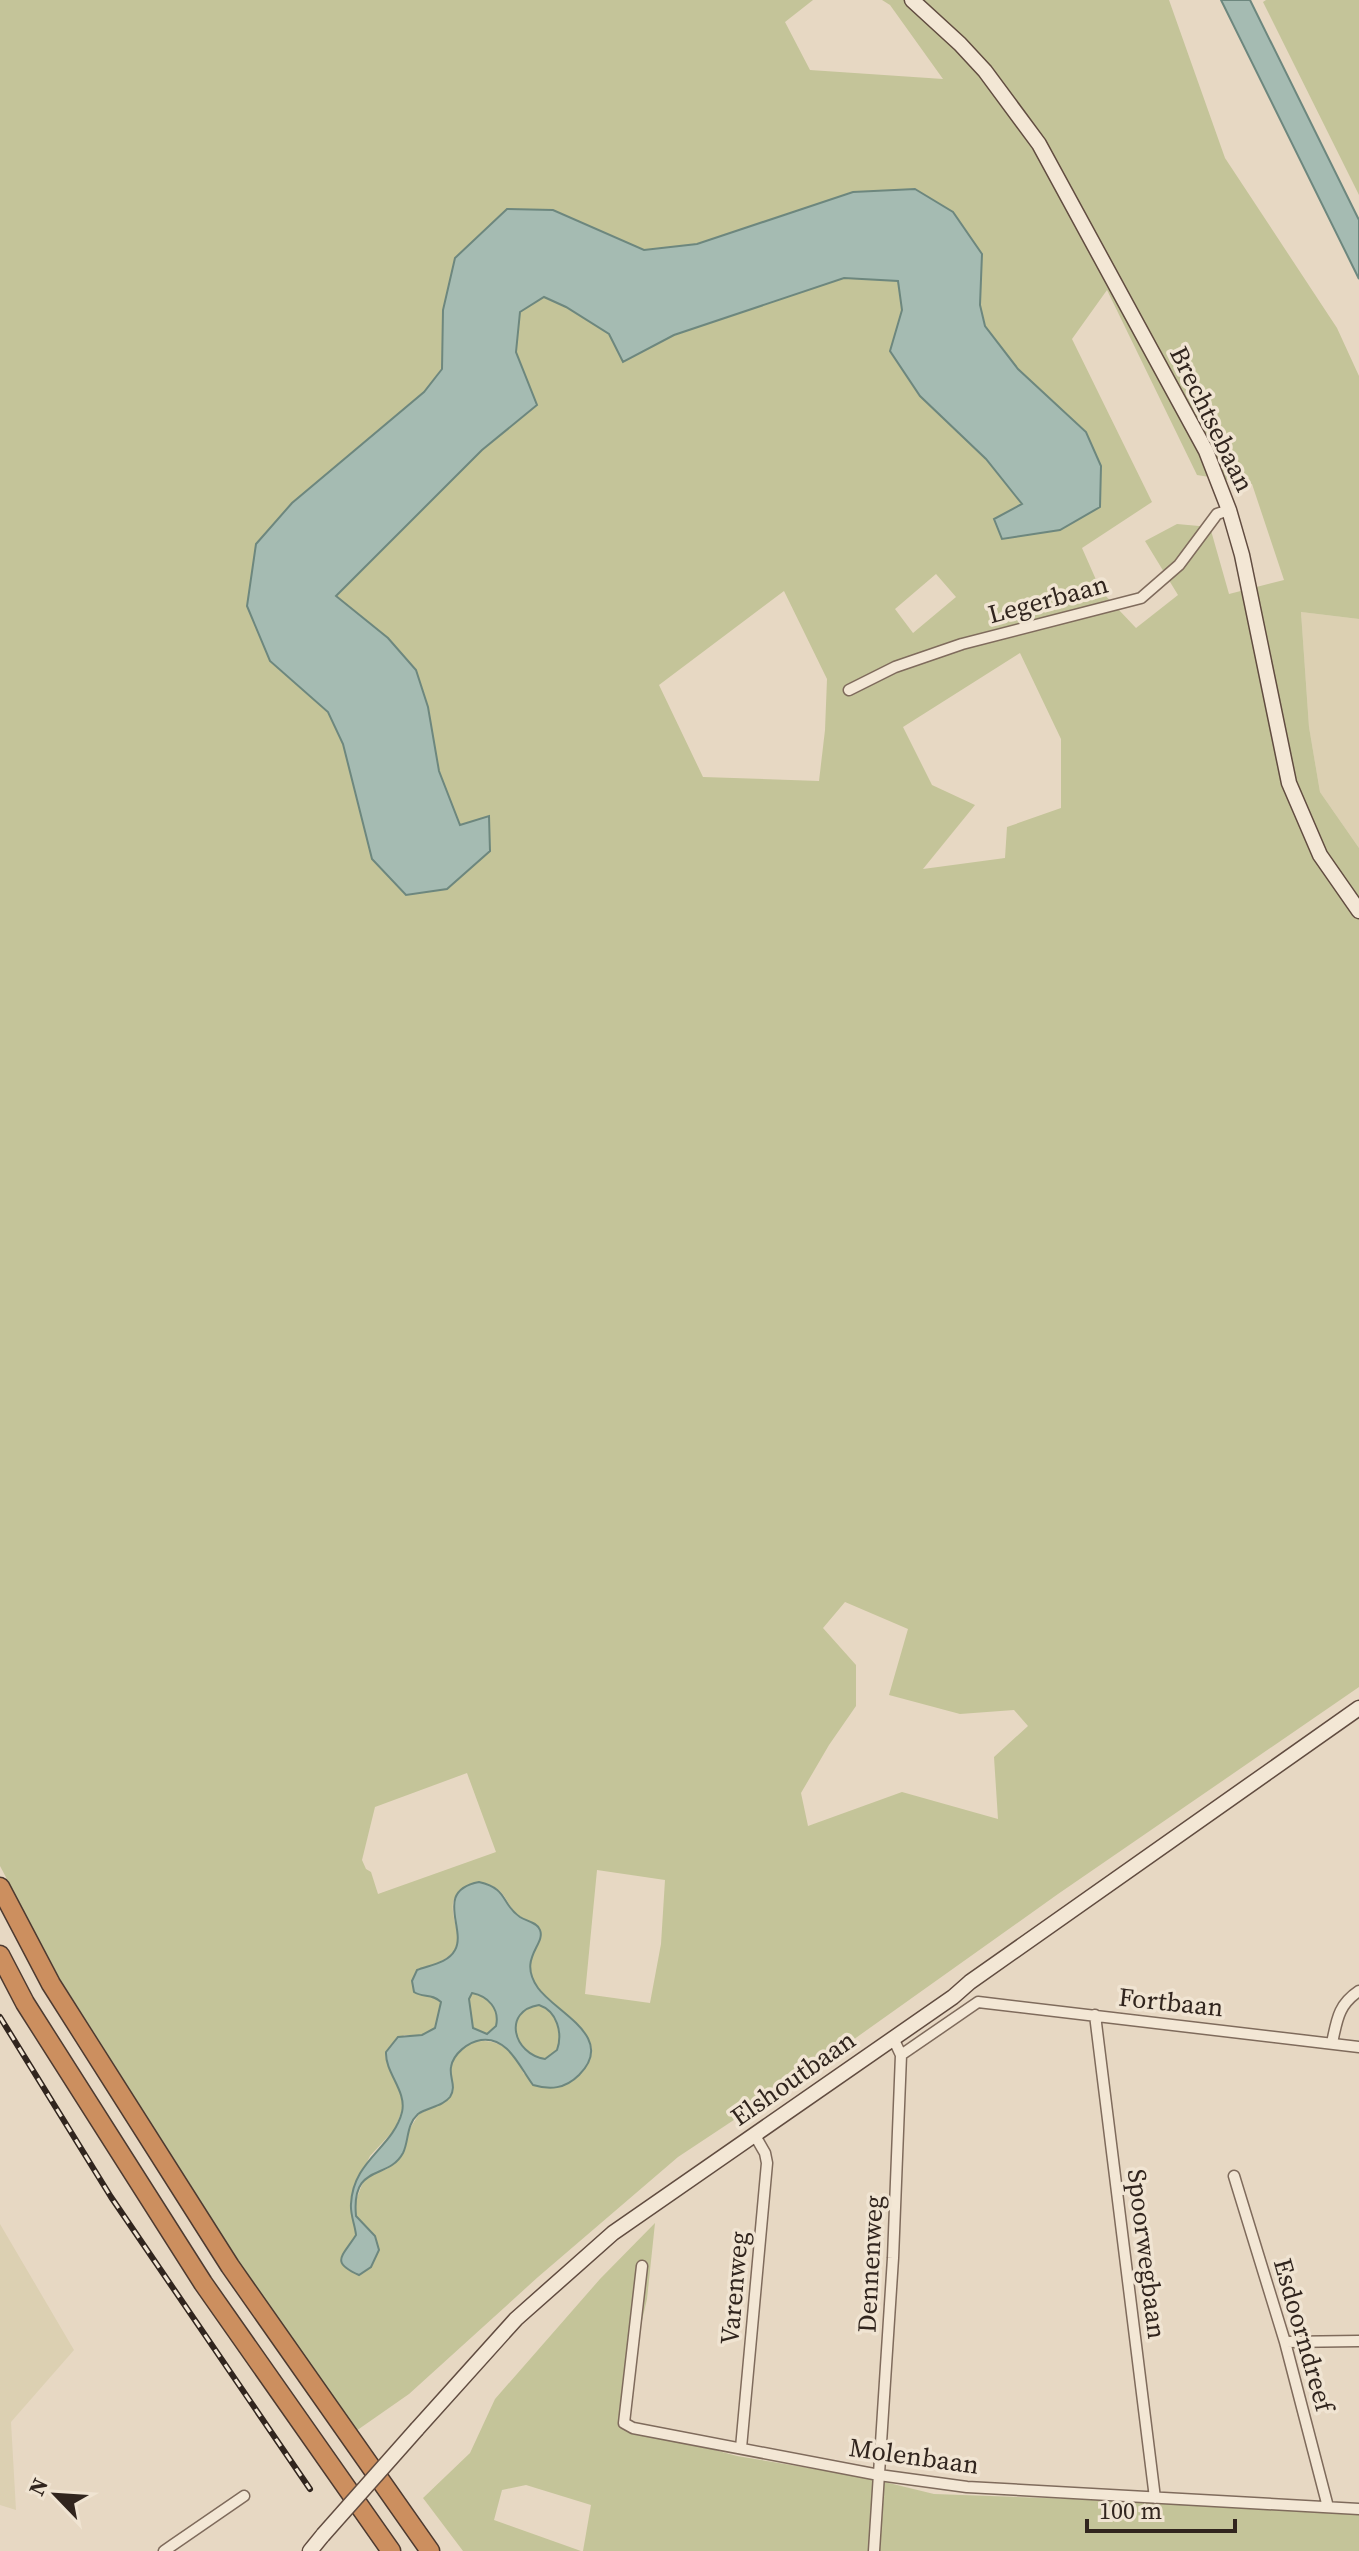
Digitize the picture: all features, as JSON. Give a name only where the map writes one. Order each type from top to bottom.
[{"type":"highway","points":[[0,1887],[51,1984],[230,2266],[430,2551]]},
{"type":"highway","points":[[0,1955],[25,2003],[203,2283],[391,2551]]},
{"type":"main road","name":"Brechtsebaan","points":[[912,0],[985,71],[1039,144],[1206,451],[1229,510],[1242,555],[1289,783],[1320,855],[1359,911]]},
{"type":"main road","name":"Elshoutbaan","points":[[310,2551],[495,2341],[559,2279],[632,2219],[1359,1708]]},
{"type":"street","name":"Legerbaan","points":[[849,690],[895,667],[938,652],[1141,598],[1179,565],[1217,514],[1229,510]]},
{"type":"street","points":[[1332,2043],[1339,2012],[1347,1999],[1359,1991]]},
{"type":"street","name":"Fortbaan","points":[[901,2055],[978,2002],[1359,2047]]},
{"type":"street","name":"Spoorwegbaan","points":[[1095,2015],[1155,2498]]},
{"type":"street","points":[[893,2038],[901,2055]]},
{"type":"street","name":"Dennenweg","points":[[874,2551],[893,2258],[901,2055]]},
{"type":"street","name":"Varenweg","points":[[741,2448],[767,2163],[754,2134]]},
{"type":"street","name":"Esdoorndreef","points":[[1234,2176],[1285,2342],[1328,2507]]},
{"type":"street","name":"Molenbaan","points":[[642,2266],[624,2423],[633,2428],[879,2475],[991,2490],[1359,2509]]},
{"type":"street","points":[[1285,2342],[1359,2341]]},
{"type":"street","points":[[164,2551],[244,2496]]},
{"type":"shaded area","points":[[1221,0],[1250,0],[1359,220],[1359,279]]},
{"type":"shaded area","points":[[915,189],[953,212],[982,254],[980,305],[985,326],[1018,369],[1086,432],[1101,466],[1100,507],[1060,530],[1002,539],[994,519],[1022,504],[986,459],[920,396],[890,351],[902,310],[898,281],[844,278],[674,335],[623,362],[609,334],[544,297],[520,312],[516,352],[537,405],[482,450],[336,596],[388,638],[416,670],[428,707],[439,771],[460,825],[489,816],[490,851],[447,889],[406,895],[372,859],[343,744],[328,712],[270,661],[247,606],[256,544],[292,503],[424,392],[442,369],[443,310],[455,258],[507,209],[553,210],[644,250],[697,244],[853,192]]},
{"type":"shaded area","points":[[1301,612],[1359,619],[1359,848],[1320,792],[1309,727]]},
{"type":"shaded area","points":[[479,1882],[495,1888],[514,1912],[539,1927],[541,1936],[531,1960],[532,1978],[546,1997],[587,2037],[591,2049],[589,2061],[579,2075],[568,2083],[545,2088],[533,2085],[512,2055],[499,2043],[481,2040],[462,2049],[451,2067],[453,2089],[450,2097],[418,2114],[411,2123],[403,2153],[396,2162],[372,2175],[359,2187],[356,2216],[375,2236],[379,2250],[371,2267],[359,2275],[344,2266],[341,2258],[356,2235],[351,2208],[353,2189],[366,2165],[391,2135],[403,2104],[386,2052],[398,2037],[422,2035],[435,2028],[441,2002],[414,1992],[412,1981],[417,1970],[443,1961],[455,1950],[458,1941],[454,1902],[465,1887]],"holes":[[[472,1993],[488,2000],[496,2014],[496,2026],[487,2034],[473,2028],[469,1999]],[[539,2005],[550,2012],[559,2030],[557,2050],[545,2059],[525,2049],[516,2032],[520,2015]]]},
{"type":"shaded area","points":[[0,2224],[74,2350],[11,2422],[16,2510],[0,2505]]},
{"type":"green space","points":[[0,0],[813,0],[785,22],[810,70],[943,79],[890,5],[882,0],[1169,0],[1225,158],[1337,328],[1359,376],[1359,619],[1301,612],[1309,727],[1320,792],[1359,848],[1359,1687],[1058,1894],[829,2057],[678,2157],[538,2277],[409,2394],[356,2431],[238,2260],[60,1979],[0,1866]],"holes":[[[609,236],[643,250],[697,244],[982,254],[980,305],[985,326],[1018,369],[1086,432],[1002,539],[1023,505],[891,351],[902,310],[898,281],[844,278],[674,335],[623,362],[609,334],[544,296],[520,312],[516,352],[537,405],[482,450],[336,597],[388,638],[416,670],[428,707],[439,771],[460,825],[488,816],[372,859],[343,743],[328,712],[292,503],[424,392],[442,368],[443,310]],[[1107,290],[1197,475],[1252,484],[1284,580],[1229,594],[1210,527],[1177,524],[1145,541],[1178,595],[1136,628],[1101,591],[1082,548],[1152,502],[1072,339]],[[936,574],[956,597],[913,633],[895,609]],[[784,591],[827,679],[819,781],[703,777],[659,685]],[[1020,653],[1061,739],[1061,808],[1007,827],[1005,858],[923,869],[975,805],[932,785],[903,727]],[[845,1602],[908,1629],[889,1695],[960,1714],[1014,1710],[1028,1726],[994,1757],[998,1819],[902,1792],[808,1826],[801,1793],[856,1706],[856,1665],[823,1628]],[[467,1773],[496,1852],[378,1894],[371,1872],[362,1860],[375,1807]],[[597,1870],[665,1880],[661,1944],[650,2003],[585,1994]],[[479,1882],[496,1888],[519,1917],[538,1928],[540,1940],[530,1960],[533,1979],[547,1999],[583,2031],[590,2043],[591,2055],[584,2069],[566,2085],[524,2074],[518,2060],[508,2050],[491,2042],[473,2043],[458,2052],[451,2068],[452,2085],[444,2102],[419,2114],[407,2133],[403,2153],[387,2169],[369,2175],[363,2182],[356,2200],[356,2216],[375,2236],[359,2275],[342,2262],[356,2235],[351,2205],[354,2188],[370,2156],[395,2129],[403,2107],[387,2063],[404,2035],[422,2035],[433,2031],[437,2025],[441,2002],[431,1996],[419,1995],[412,1981],[417,1970],[443,1960],[456,1947],[453,1905],[461,1890]]]},
{"type":"green space","points":[[1359,0],[1359,195],[1263,2]]},
{"type":"green space","points":[[472,1993],[488,2000],[496,2014],[496,2026],[487,2034],[473,2028],[469,1998]]},
{"type":"green space","points":[[539,2005],[555,2017],[559,2030],[557,2050],[545,2059],[525,2049],[516,2033],[520,2016],[527,2009]]},
{"type":"green space","points":[[655,2223],[647,2299],[618,2424],[737,2456],[864,2477],[934,2494],[1359,2509],[1359,2551],[583,2551],[591,2505],[526,2485],[502,2490],[494,2520],[581,2551],[463,2551],[423,2498],[470,2453],[495,2399],[600,2279]]},
{"type":"railway","points":[[0,2017],[111,2197],[310,2489]]}]
